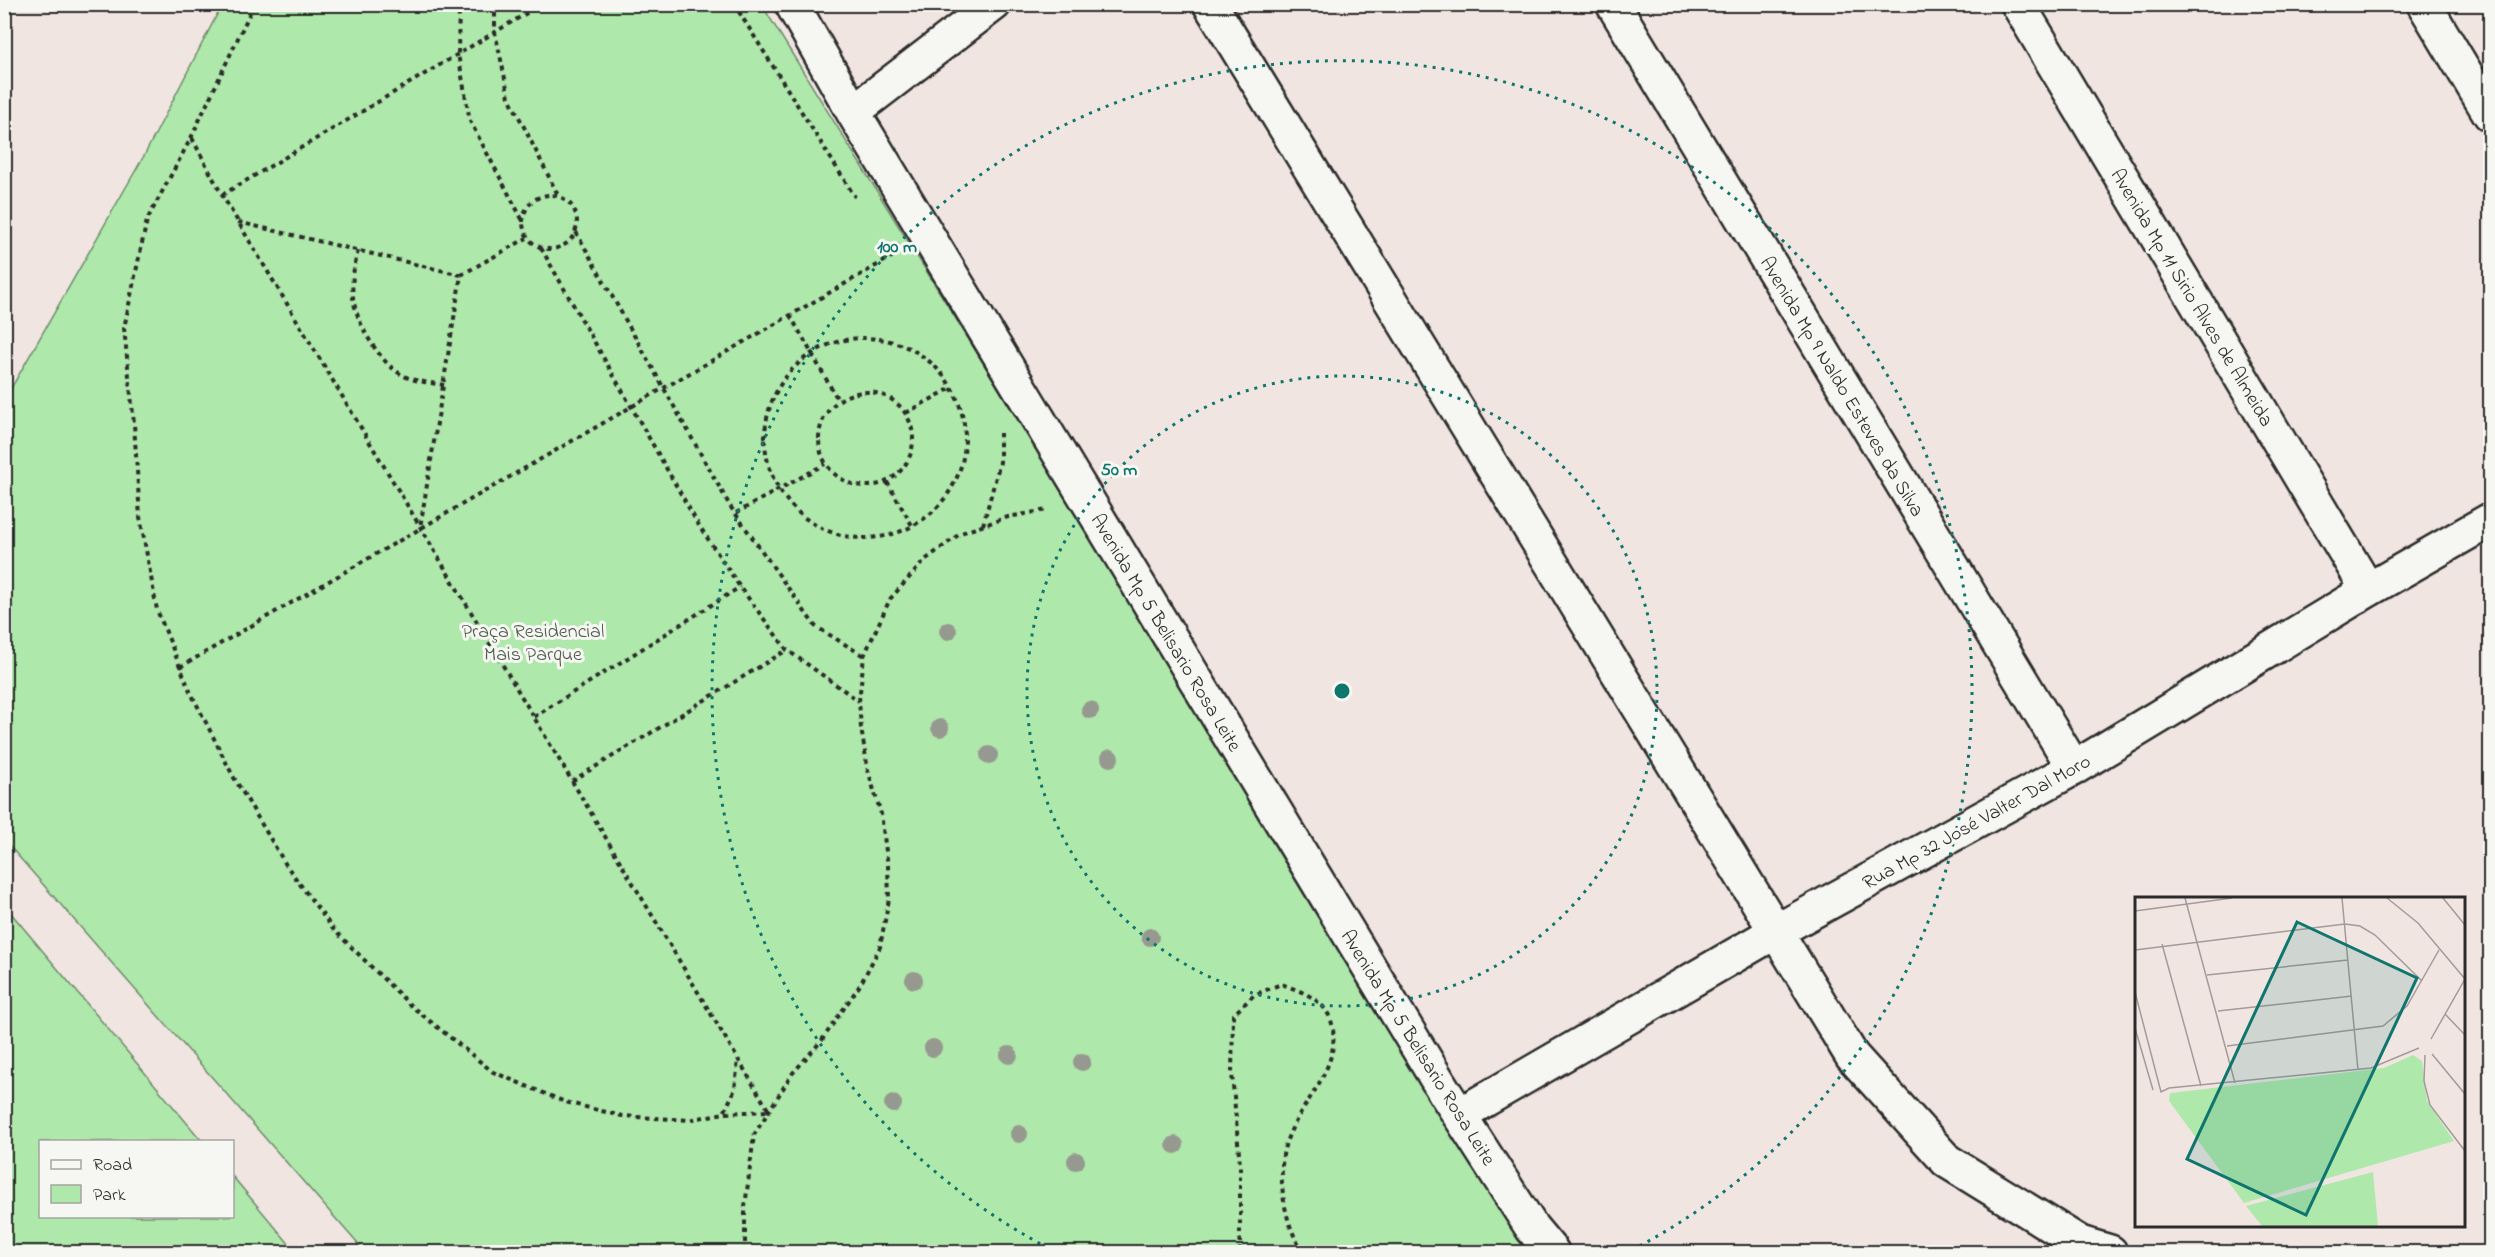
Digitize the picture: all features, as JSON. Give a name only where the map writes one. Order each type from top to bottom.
[{"type":"street","name":"Avenida Mp 5 Belisario Rosa Leite","points":[[792,4],[853,112],[1459,1115],[1532,1228],[1552,1252]]},
{"type":"street","points":[[853,112],[994,4]]},
{"type":"street","points":[[1210,4],[1852,1056],[1947,1161],[2080,1243],[2110,1252]]},
{"type":"street","name":"Avenida Mp 9 Naldo Esteves da Silva","points":[[1613,4],[2074,768]]},
{"type":"street","name":"Avenida Mp 11 Sirio Alves de Almeida","points":[[2018,4],[2368,590]]},
{"type":"street","points":[[2424,4],[2490,114]]},
{"type":"street","name":"Rua Mp 32 José Valter Dal Moro","points":[[1459,1115],[1775,932],[2074,768],[2368,590],[2490,520]]},
{"type":"path","points":[[254,4],[191,138],[147,220],[124,328],[135,424],[140,517],[157,610],[190,692],[234,776],[286,865],[333,929],[410,1005],[493,1072],[565,1102],[622,1116],[689,1120],[724,1113],[769,1111]]},
{"type":"path","points":[[459,4],[458,54],[470,121],[523,221]]},
{"type":"path","points":[[495,4],[495,33],[509,97],[558,195]]},
{"type":"path","points":[[222,195],[542,4]]},
{"type":"path","points":[[191,138],[238,222],[769,1111]]},
{"type":"path","points":[[546,195],[558,195],[575,209],[578,220],[576,232],[562,247],[551,250],[541,248],[527,238],[523,229],[526,208],[534,200],[546,195]]},
{"type":"path","points":[[238,222],[461,275],[527,238]]},
{"type":"path","points":[[576,232],[730,506],[815,626],[864,656]]},
{"type":"path","points":[[541,248],[698,524],[740,586],[787,650],[859,701]]},
{"type":"path","points":[[358,251],[354,268],[353,297],[363,329],[381,358],[404,376],[445,385]]},
{"type":"path","points":[[180,667],[893,256]]},
{"type":"path","points":[[420,528],[445,385],[461,275]]},
{"type":"path","points":[[790,315],[838,400]]},
{"type":"path","points":[[863,336],[889,339],[914,350],[936,366],[953,387],[964,417],[966,450],[960,471],[957,481],[939,508],[913,527],[884,537],[854,538],[834,533],[824,530],[798,513],[779,489],[768,466],[765,440],[767,414],[777,390],[787,376],[812,353],[836,341],[863,336]]},
{"type":"path","points":[[906,413],[953,387]]},
{"type":"path","points":[[875,392],[887,396],[906,413],[912,428],[914,444],[909,460],[900,473],[887,482],[860,487],[846,483],[825,464],[820,451],[820,429],[828,410],[838,400],[856,393],[875,392]]},
{"type":"path","points":[[982,526],[1000,462],[1001,426]]},
{"type":"path","points":[[736,513],[825,464]]},
{"type":"path","points":[[887,482],[913,527]]},
{"type":"path","points":[[745,1252],[745,1207],[754,1135],[792,1074],[822,1040],[860,985],[880,947],[889,899],[888,866],[881,814],[868,770],[859,701],[864,656],[890,599],[925,560],[961,533],[1008,517],[1053,509]]},
{"type":"path","points":[[534,717],[740,586]]},
{"type":"path","points":[[572,782],[787,650]]},
{"type":"path","points":[[1240,1252],[1240,1165],[1232,1074],[1233,1015],[1254,995],[1281,984],[1305,992],[1322,1005],[1331,1020],[1335,1044],[1324,1076],[1297,1118],[1283,1154],[1283,1203],[1303,1252]]},
{"type":"path","points":[[724,1113],[735,1089],[738,1059]]},
{"type":"green space","name":"Praça Residencial Mais Parque","points":[[222,5],[762,5],[1532,1252],[365,1252],[5,841],[5,399],[145,154]]},
{"type":"green space","points":[[5,906],[201,1140],[39,1140],[39,1218],[234,1218],[234,1178],[296,1252],[5,1252]]}]
